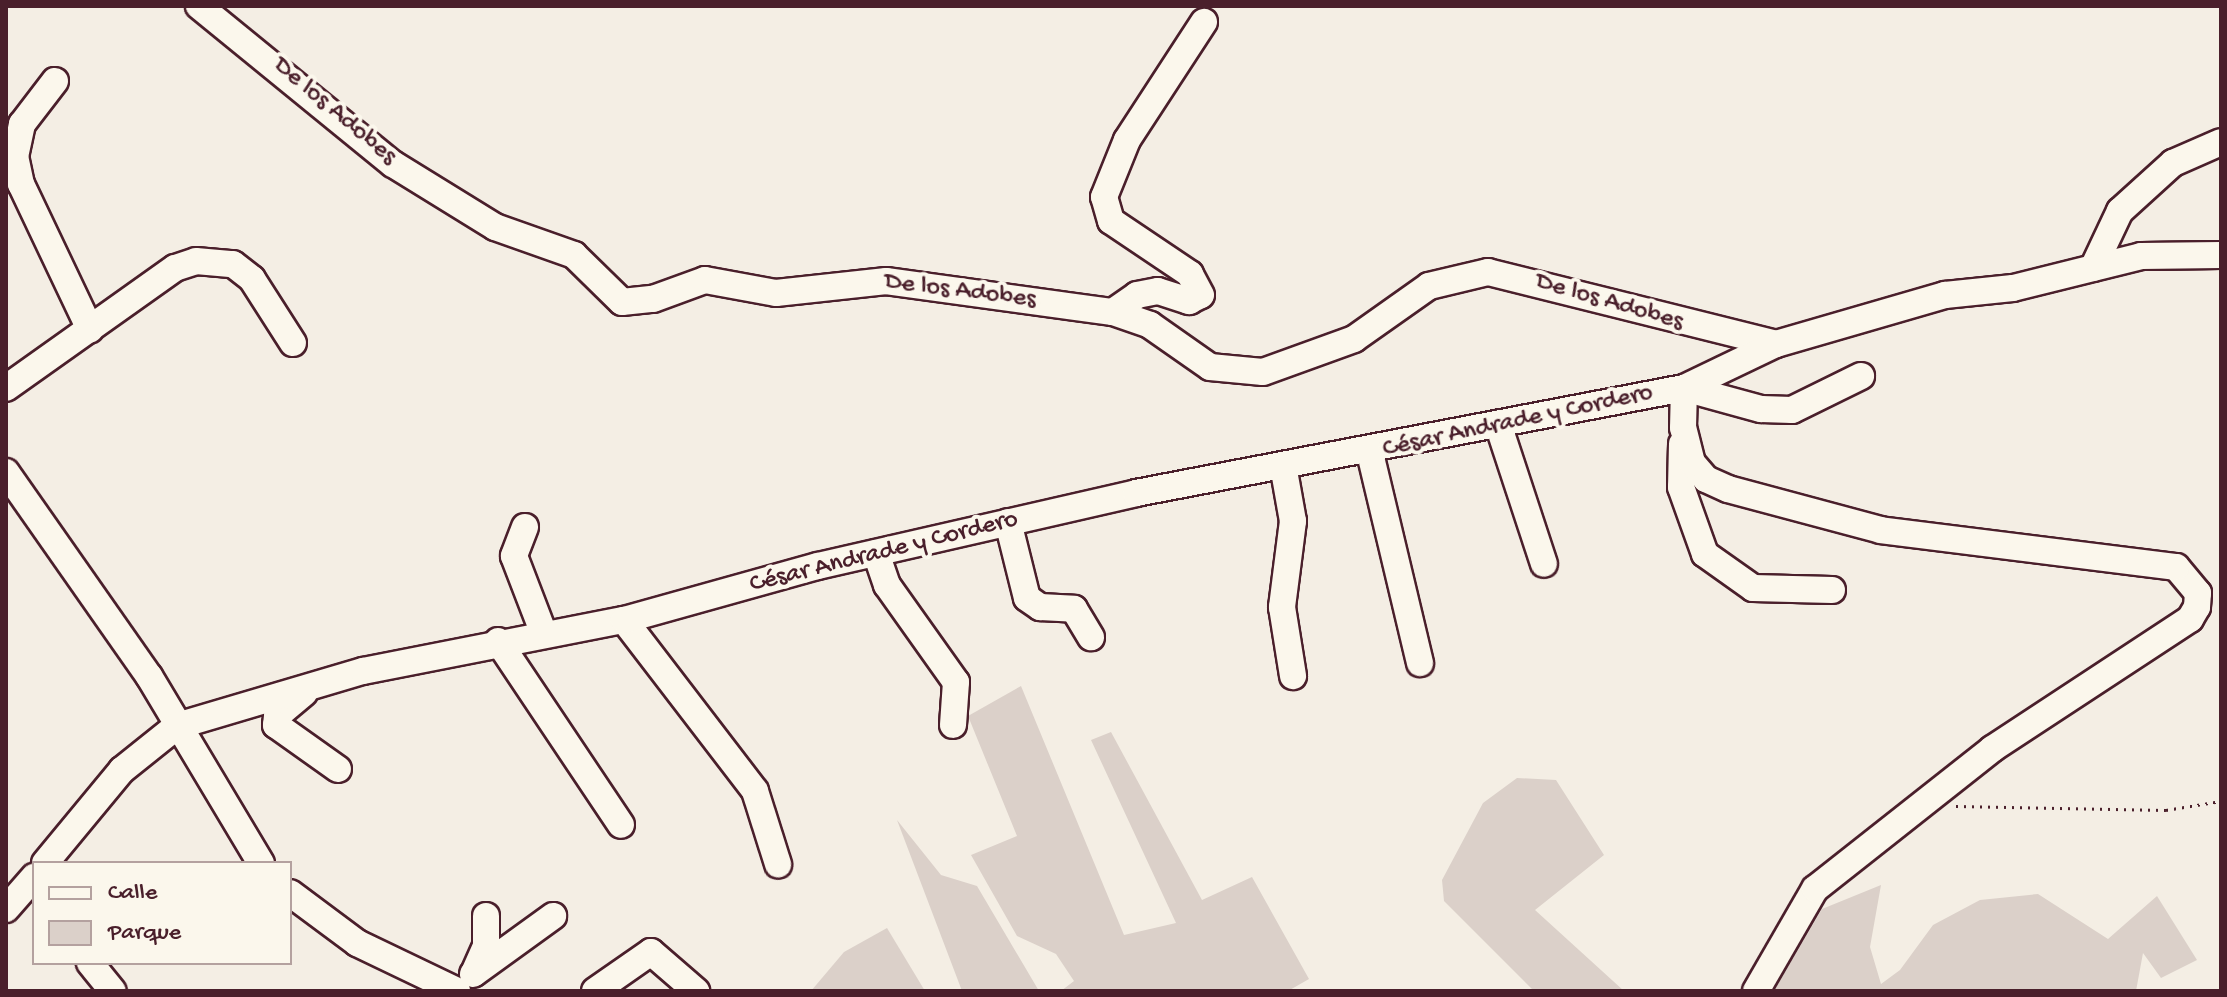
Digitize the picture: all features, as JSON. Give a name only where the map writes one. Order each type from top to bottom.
[{"type":"street","name":"De los Adobes","points":[[199,6],[393,164],[495,227],[574,255],[622,302],[653,299],[705,280],[776,293],[886,281],[1113,312],[1150,325],[1210,367],[1263,372],[1354,339],[1429,286],[1488,272],[1776,344]]},
{"type":"street","points":[[1113,312],[1137,295],[1158,291],[1189,301],[1201,295],[1190,274],[1111,221],[1104,197],[1127,140],[1204,22]]},
{"type":"street","points":[[55,81],[22,124],[15,156],[21,184],[90,329]]},
{"type":"street","points":[[2093,268],[2120,211],[2173,163],[2221,142]]},
{"type":"street","name":"César Andrade y Cordero","points":[[47,861],[122,770],[177,726],[313,686],[498,641],[624,620],[876,553],[1008,522],[1283,465],[1370,453],[1498,424],[1684,388],[1776,344],[1945,295],[2013,288],[2141,256],[2221,255]]},
{"type":"street","points":[[6,388],[175,268],[196,261],[233,264],[252,279],[293,343]]},
{"type":"street","points":[[1832,590],[1753,588],[1705,554],[1681,487],[1684,388],[1761,409],[1792,410],[1861,376]]},
{"type":"street","points":[[1498,424],[1544,564]]},
{"type":"street","points":[[1683,428],[1692,463],[1706,479],[1728,489],[1881,530],[2176,567],[2190,578],[2198,593],[2190,619],[2114,664],[1920,805],[1815,889],[1756,991]]},
{"type":"street","points":[[1370,453],[1420,663]]},
{"type":"street","points":[[1283,465],[1293,521],[1282,607],[1293,676]]},
{"type":"street","points":[[6,472],[177,726],[260,861]]},
{"type":"street","points":[[1008,522],[1027,598],[1040,607],[1074,609],[1091,637]]},
{"type":"street","points":[[525,527],[514,556],[544,634]]},
{"type":"street","points":[[876,553],[887,585],[956,682],[953,725]]},
{"type":"street","points":[[624,620],[755,791],[778,864]]},
{"type":"street","points":[[498,641],[621,825]]},
{"type":"street","points":[[313,686],[277,716],[276,725],[338,769]]},
{"type":"street","points":[[6,909],[31,886]]},
{"type":"street","points":[[292,894],[357,943],[460,984]]},
{"type":"street","points":[[460,984],[486,946],[486,916]]},
{"type":"street","points":[[460,984],[553,916]]},
{"type":"street","points":[[595,991],[651,952],[696,991]]},
{"type":"street","points":[[92,965],[113,991]]},
{"type":"path","points":[[1920,805],[2166,810],[2221,801]]},
{"type":"green space","points":[[1021,686],[1124,935],[1176,923],[1091,740],[1111,732],[1202,900],[1252,877],[1309,979],[1288,991],[1061,991],[1074,981],[1056,954],[1017,936],[971,855],[1017,836],[968,716]]},
{"type":"green space","points":[[1517,778],[1556,780],[1604,855],[1535,910],[1624,991],[1534,991],[1444,901],[1442,880],[1483,803]]},
{"type":"green space","points":[[897,820],[941,875],[977,886],[1039,991],[962,991]]},
{"type":"green space","points":[[1881,885],[1870,947],[1881,984],[1900,970],[1933,925],[1980,900],[2038,894],[2108,939],[2157,896],[2197,960],[2161,978],[2143,953],[2136,991],[1774,991],[1822,909]]},
{"type":"green space","points":[[887,928],[925,991],[811,991],[844,952]]}]
